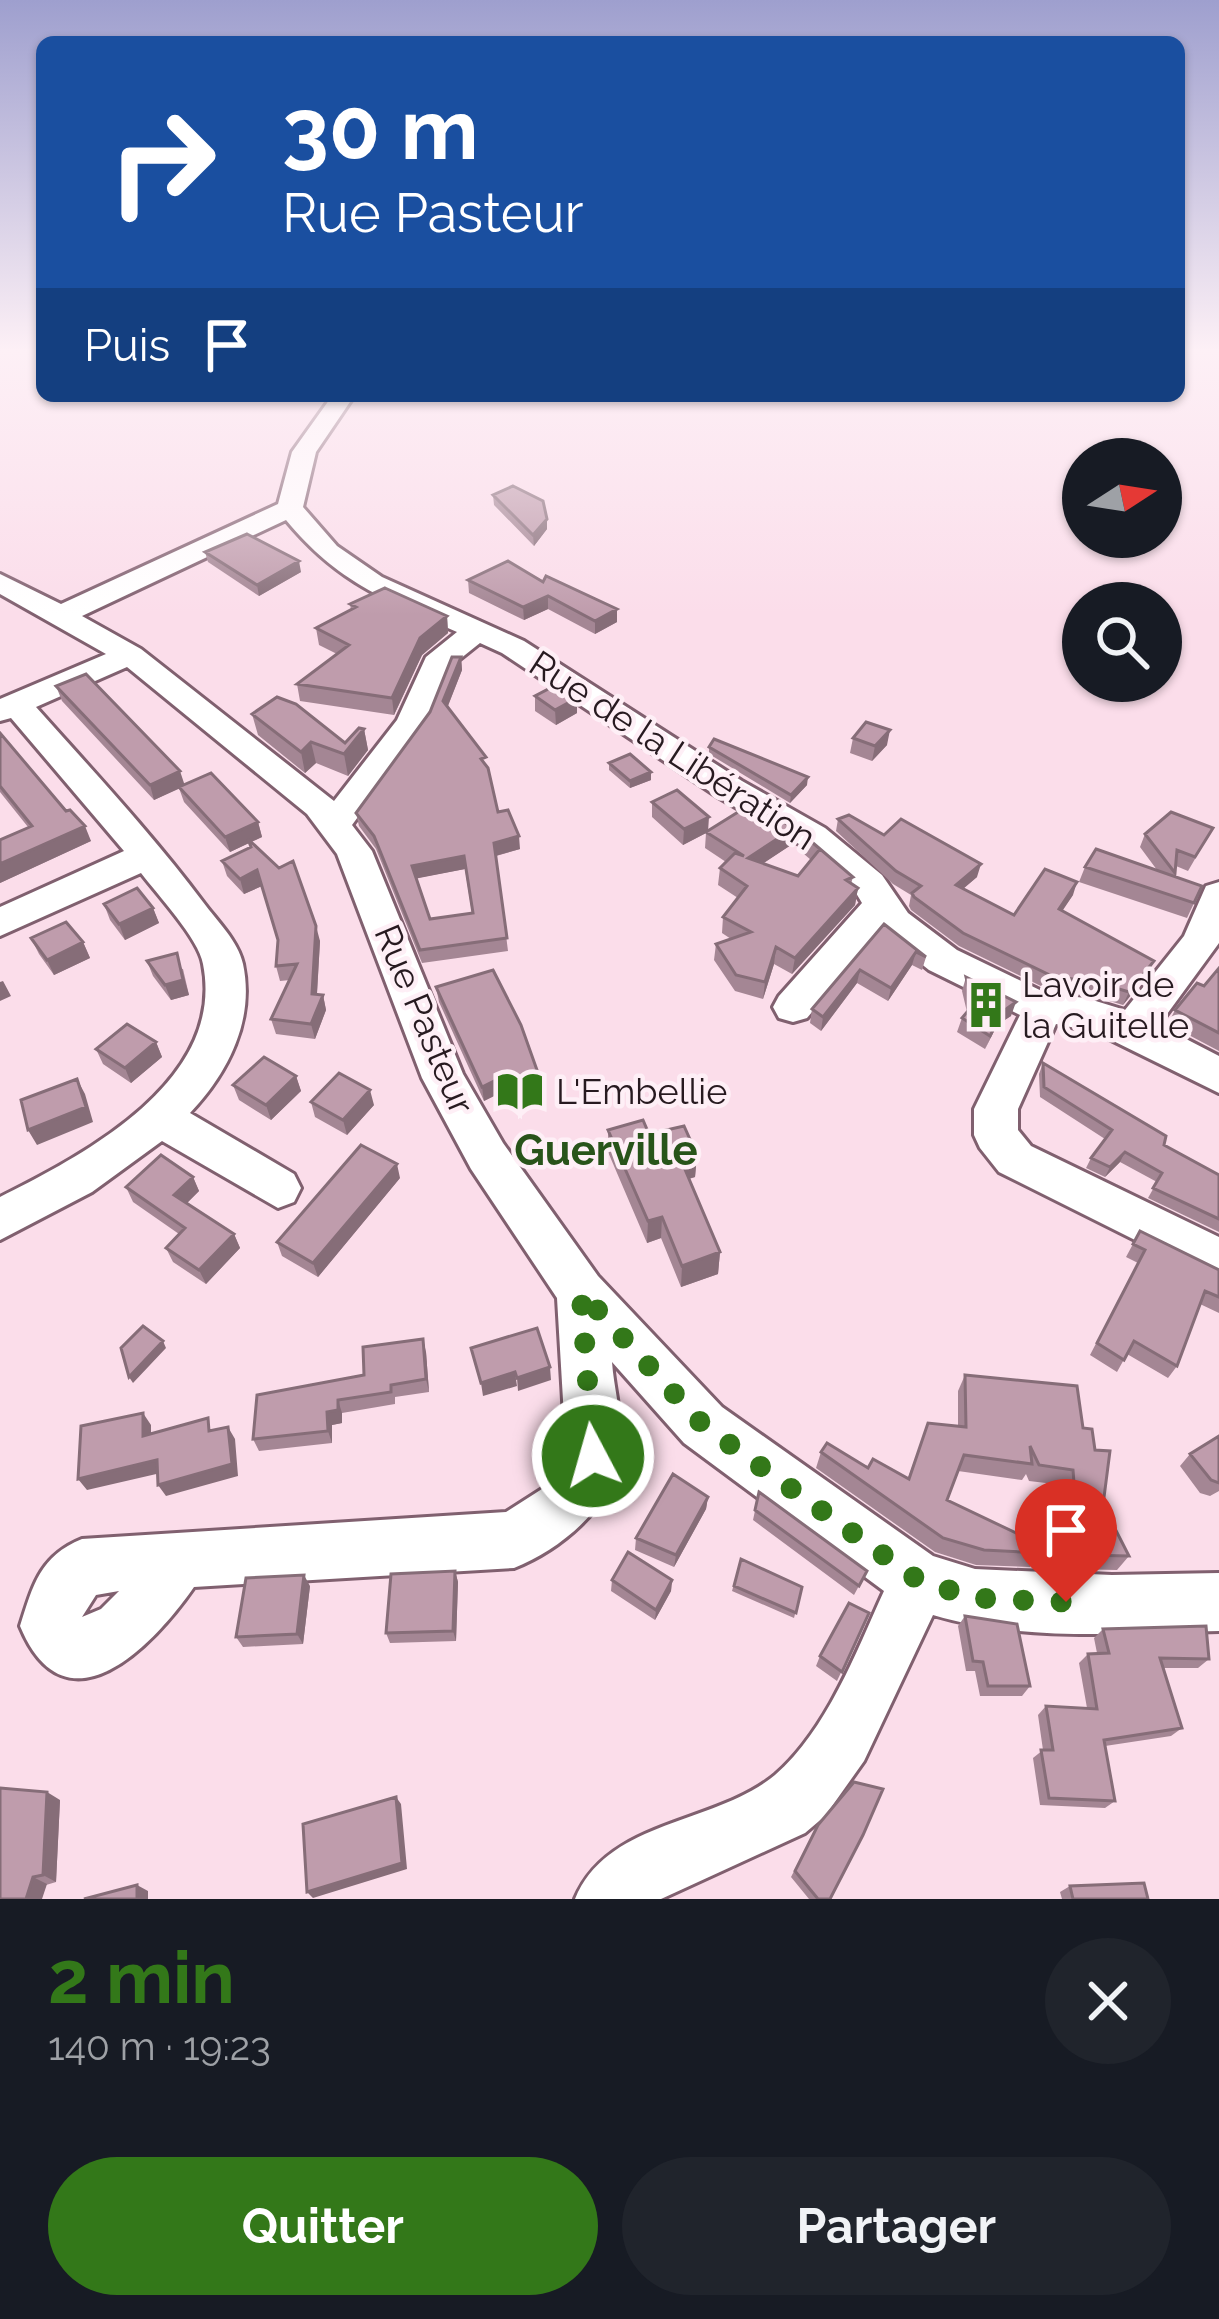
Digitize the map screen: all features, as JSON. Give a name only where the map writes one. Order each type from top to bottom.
[{"type":"street","points":[[61,614],[290,508],[304,452],[314,438]]},
{"type":"street","name":"Rue de la Libération","points":[[290,508],[327,552],[372,583],[513,647],[730,789],[812,836],[869,884],[894,923],[943,960],[1043,1009],[1060,1007],[1132,1031],[1219,1076]]},
{"type":"street","name":"Rue Pasteur","points":[[0,582],[130,656],[320,806],[354,851],[443,1078],[487,1156],[581,1292],[703,1425],[918,1580],[974,1598],[1112,1604],[1219,1602]]},
{"type":"street","points":[[333,826],[412,722],[437,663],[476,632]]},
{"type":"street","points":[[0,1220],[64,1189],[147,1134],[184,1092],[217,1038],[227,990],[222,958],[145,856],[8,708],[130,656]]},
{"type":"street","points":[[0,923],[145,856]]},
{"type":"street","points":[[1132,1031],[1202,941],[1219,895]]},
{"type":"street","points":[[793,1007],[850,936],[883,905]]},
{"type":"street","points":[[1043,1009],[996,1109],[996,1135],[1016,1159],[1219,1260]]},
{"type":"street","points":[[161,1118],[278,1188]]},
{"type":"street","points":[[180,1558],[514,1540],[562,1509],[593,1456],[581,1292]]},
{"type":"street","points":[[609,1899],[622,1885],[663,1863],[786,1809],[819,1772],[880,1672],[918,1580]]},
{"type":"building","points":[[513,486],[543,501],[547,519],[533,535],[493,495]]},
{"type":"building","points":[[247,534],[299,561],[257,585],[205,552]]},
{"type":"building","points":[[508,561],[543,582],[546,576],[617,609],[595,621],[548,596],[523,607],[468,580]]},
{"type":"building","points":[[385,588],[447,616],[420,638],[392,698],[297,684],[349,645],[316,628],[356,607],[350,604]]},
{"type":"building","points":[[452,657],[461,657],[443,701],[486,757],[481,759],[488,768],[498,812],[508,810],[519,836],[494,843],[507,938],[420,950],[374,836],[356,813],[430,712]],"holes":[[[464,856],[473,913],[430,919],[412,866]]]},
{"type":"building","points":[[86,674],[180,771],[150,785],[56,686]]},
{"type":"building","points":[[556,685],[577,698],[555,710],[535,696]]},
{"type":"building","points":[[277,697],[296,704],[345,743],[359,728],[364,729],[344,754],[311,742],[301,752],[252,714]]},
{"type":"building","points":[[866,722],[890,730],[875,746],[853,738]]},
{"type":"building","points":[[0,733],[66,811],[85,826],[0,864],[0,840],[32,826],[0,786]]},
{"type":"building","points":[[714,739],[808,777],[791,795],[709,747]]},
{"type":"building","points":[[630,754],[651,772],[630,781],[609,763]]},
{"type":"building","points":[[211,773],[258,822],[225,837],[179,787]]},
{"type":"building","points":[[677,790],[709,817],[684,829],[652,802]]},
{"type":"building","points":[[751,804],[794,828],[748,858],[798,876],[820,849],[806,837],[853,877],[846,880],[858,888],[795,958],[776,947],[765,982],[736,975],[716,944],[751,932],[723,917],[747,886],[720,868],[735,853],[744,856],[706,832]]},
{"type":"building","points":[[1171,812],[1213,828],[1195,857],[1177,850],[1175,873],[1145,834]]},
{"type":"building","points":[[849,815],[884,835],[901,819],[981,864],[956,885],[1014,915],[1045,869],[1077,882],[1059,909],[1154,961],[1129,992],[1054,977],[963,933],[914,897],[912,893],[921,886],[896,871],[838,819]]},
{"type":"building","points":[[248,839],[279,868],[293,861],[316,926],[312,994],[323,995],[311,1024],[271,1019],[297,964],[276,966],[278,940],[257,870],[240,879],[222,861],[251,847]]},
{"type":"building","points":[[1096,849],[1202,886],[1194,903],[1085,867]]},
{"type":"building","points":[[137,888],[153,908],[119,924],[104,904]]},
{"type":"building","points":[[66,922],[83,942],[47,960],[31,938]]},
{"type":"building","points":[[884,924],[926,957],[916,952],[891,988],[860,970],[823,1017],[812,1009]]},
{"type":"building","points":[[177,953],[183,980],[165,985],[147,961]]},
{"type":"building","points":[[1219,968],[1219,1033],[1175,1010],[1197,983],[1204,986]]},
{"type":"building","points":[[493,970],[521,1025],[543,1087],[513,1095],[506,1075],[482,1087],[436,987]]},
{"type":"building","points":[[966,977],[1016,1002],[1002,1012],[990,1036],[962,1018],[973,1005]]},
{"type":"building","points":[[127,1024],[156,1042],[125,1068],[96,1049]]},
{"type":"building","points":[[264,1057],[296,1076],[266,1105],[233,1085]]},
{"type":"building","points":[[1043,1063],[1166,1136],[1164,1145],[1219,1175],[1219,1219],[1153,1188],[1162,1173],[1125,1152],[1110,1167],[1091,1158],[1112,1130],[1044,1087]]},
{"type":"building","points":[[339,1073],[370,1090],[343,1120],[311,1102]]},
{"type":"building","points":[[77,1079],[86,1107],[28,1130],[21,1100]]},
{"type":"building","points":[[643,1120],[649,1134],[684,1126],[697,1155],[681,1160],[720,1252],[682,1266],[662,1217],[648,1221],[608,1130]]},
{"type":"building","points":[[361,1145],[397,1164],[313,1263],[277,1242]]},
{"type":"building","points":[[161,1155],[193,1177],[174,1195],[234,1234],[199,1270],[166,1248],[185,1228],[126,1187]]},
{"type":"building","points":[[1140,1231],[1219,1270],[1219,1297],[1205,1291],[1177,1366],[1134,1341],[1124,1360],[1097,1343],[1145,1250],[1133,1244]]},
{"type":"building","points":[[143,1326],[163,1341],[129,1377],[121,1348]]},
{"type":"building","points":[[537,1328],[550,1367],[481,1383],[471,1348]]},
{"type":"building","points":[[423,1339],[426,1379],[391,1385],[391,1392],[338,1400],[338,1410],[327,1412],[328,1431],[253,1439],[257,1395],[364,1375],[363,1347]]},
{"type":"building","points":[[965,1375],[1077,1386],[1083,1428],[1092,1429],[1095,1450],[1110,1451],[1103,1505],[1129,1556],[1079,1555],[1059,1512],[1076,1509],[1073,1470],[1039,1465],[1030,1446],[1032,1464],[964,1455],[947,1500],[1039,1544],[1040,1553],[984,1550],[943,1538],[821,1452],[827,1443],[868,1468],[873,1459],[909,1479],[928,1423],[966,1427]]},
{"type":"building","points":[[143,1413],[143,1436],[208,1418],[209,1431],[228,1427],[232,1464],[158,1485],[157,1460],[78,1479],[81,1426]]},
{"type":"building","points":[[1219,1436],[1219,1483],[1190,1454]]},
{"type":"building","points":[[673,1474],[708,1497],[676,1555],[636,1538]]},
{"type":"building","points":[[759,1492],[867,1571],[859,1586],[755,1510]]},
{"type":"building","points":[[628,1552],[672,1580],[656,1610],[612,1580]]},
{"type":"building","points":[[741,1559],[802,1587],[796,1613],[734,1586]]},
{"type":"building","points":[[455,1571],[453,1631],[386,1633],[391,1574]]},
{"type":"building","points":[[304,1575],[297,1634],[236,1637],[246,1578]]},
{"type":"building","points":[[849,1603],[869,1613],[842,1672],[820,1656]]},
{"type":"building","points":[[965,1616],[1017,1624],[1030,1686],[988,1686],[983,1662],[973,1661]]},
{"type":"building","points":[[1206,1626],[1209,1659],[1160,1658],[1182,1728],[1104,1740],[1115,1801],[1049,1798],[1041,1750],[1053,1750],[1046,1706],[1097,1709],[1088,1654],[1109,1653],[1103,1629]]},
{"type":"building","points":[[854,1782],[883,1789],[830,1899],[818,1899],[795,1871],[818,1825]]},
{"type":"building","points":[[0,1788],[47,1792],[43,1875],[33,1877],[26,1899],[0,1899]]},
{"type":"building","points":[[396,1797],[402,1863],[307,1892],[303,1824]]},
{"type":"building","points":[[1144,1883],[1148,1899],[1073,1899],[1070,1886]]},
{"type":"building","points":[[137,1885],[137,1899],[84,1899]]},
{"type":"place","name":"Lavoir de la Guitelle","points":[[986,1005]]},
{"type":"place","name":"L'Embellie","points":[[520,1091]]},
{"type":"district","name":"Guerville","points":[[606,1150]]},
{"type":"route","points":[[593,1456],[581,1292],[703,1425],[918,1580],[974,1598],[1066,1602]]}]
